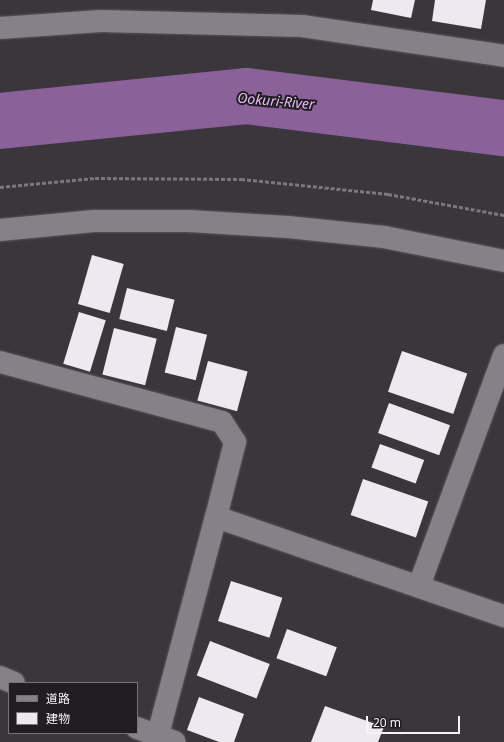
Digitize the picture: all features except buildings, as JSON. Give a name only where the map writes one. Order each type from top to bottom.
[{"type":"street","points":[[0,28],[101,21],[295,26],[504,56]]},
{"type":"street","points":[[0,230],[94,221],[212,222],[384,237],[504,261]]},
{"type":"street","points":[[419,586],[498,389],[504,355]]},
{"type":"street","points":[[0,362],[222,422],[235,442],[163,740],[138,728]]},
{"type":"street","points":[[216,518],[504,616]]},
{"type":"street","points":[[0,677],[12,682]]},
{"type":"path","points":[[0,187],[95,178],[241,179],[388,194],[504,215]]},
{"type":"waterway","name":"Ookuri-River","points":[[0,121],[246,96],[504,128]]}]
